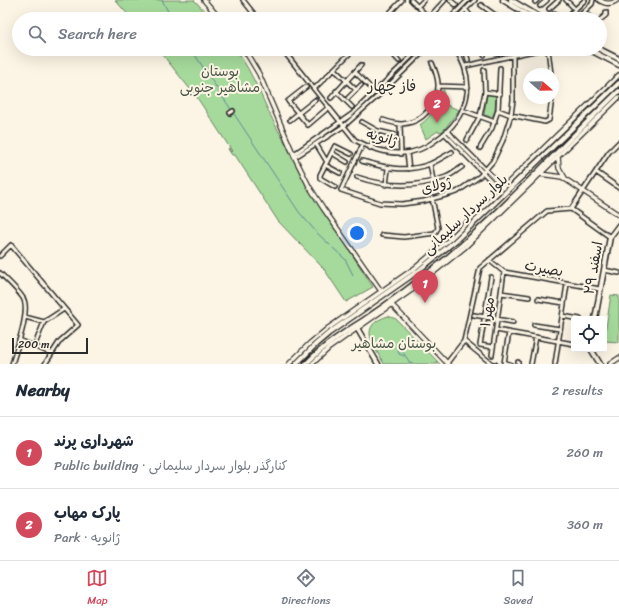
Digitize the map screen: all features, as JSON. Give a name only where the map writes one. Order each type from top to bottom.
[{"type":"main road","points":[[503,0],[523,12]]},
{"type":"main road","points":[[511,0],[531,12]]},
{"type":"main road","points":[[605,58],[608,54],[619,59]]},
{"type":"main road","points":[[601,56],[619,65]]},
{"type":"main road","name":"بلوار سردار سلیمانی","points":[[296,364],[316,344],[426,265],[463,233],[550,146],[619,83]]},
{"type":"main road","name":"بلوار سردار سلیمانی","points":[[306,364],[328,344],[415,283],[447,258],[517,192],[619,91]]},
{"type":"main road","points":[[599,102],[598,106],[602,108]]},
{"type":"main road","points":[[590,111],[594,110],[595,115]]},
{"type":"main road","name":"۲۹ اسفند","points":[[596,316],[610,237],[619,225]]},
{"type":"main road","points":[[357,328],[378,364]]},
{"type":"main road","points":[[593,352],[600,364]]},
{"type":"street","points":[[204,0],[214,12]]},
{"type":"street","points":[[243,0],[252,12]]},
{"type":"street","points":[[391,12],[402,0]]},
{"type":"street","points":[[411,0],[424,12]]},
{"type":"street","points":[[418,6],[424,0]]},
{"type":"street","points":[[434,12],[445,0]]},
{"type":"street","points":[[450,0],[456,5]]},
{"type":"street","points":[[456,12],[468,0]]},
{"type":"street","points":[[462,12],[475,0]]},
{"type":"street","points":[[540,6],[546,0]]},
{"type":"street","points":[[549,9],[559,0]]},
{"type":"street","points":[[566,0],[575,9]]},
{"type":"street","points":[[572,12],[585,0]]},
{"type":"street","points":[[584,12],[592,4],[593,0]]},
{"type":"street","points":[[599,0],[608,4],[614,3],[617,0]]},
{"type":"street","points":[[481,5],[491,12]]},
{"type":"street","points":[[248,56],[259,74],[294,156],[310,186],[323,208],[381,291]]},
{"type":"street","name":"ژانویه","points":[[288,56],[355,140],[370,148],[401,154],[427,147],[456,122],[467,97],[468,87],[465,66],[459,56]]},
{"type":"street","points":[[314,89],[347,56]]},
{"type":"street","points":[[394,56],[399,61]]},
{"type":"street","points":[[294,156],[352,114],[412,56]]},
{"type":"street","points":[[294,156],[344,126],[382,93],[419,56]]},
{"type":"street","points":[[467,56],[468,60]]},
{"type":"street","points":[[465,66],[509,56]]},
{"type":"street","name":"ژولای","points":[[363,144],[341,190],[380,203],[402,204],[457,192],[483,172],[493,161],[496,154],[511,115],[513,100],[513,56]]},
{"type":"street","points":[[549,56],[550,68]]},
{"type":"street","points":[[384,120],[400,124],[418,120],[425,114],[434,101],[438,86],[436,72],[432,63]]},
{"type":"street","points":[[331,98],[361,65]]},
{"type":"street","points":[[480,148],[495,122],[498,110],[500,94],[500,68]]},
{"type":"street","points":[[334,69],[356,90]]},
{"type":"street","points":[[467,140],[480,116],[485,92],[484,70]]},
{"type":"street","points":[[355,72],[372,89]]},
{"type":"street","points":[[289,364],[317,337],[415,268],[465,226],[550,146],[619,75]]},
{"type":"street","points":[[348,98],[361,85]]},
{"type":"street","points":[[438,86],[468,87]]},
{"type":"street","points":[[306,87],[288,100],[308,125],[329,107]]},
{"type":"street","points":[[378,89],[382,93]]},
{"type":"street","points":[[336,91],[352,107]]},
{"type":"street","points":[[485,92],[500,94]]},
{"type":"street","points":[[312,364],[329,348],[392,305],[454,257],[619,97]]},
{"type":"street","points":[[290,120],[315,100]]},
{"type":"street","points":[[498,110],[511,115],[545,122],[549,120],[551,104]]},
{"type":"street","points":[[462,110],[495,122]]},
{"type":"street","points":[[362,122],[378,131],[395,135]]},
{"type":"street","points":[[400,124],[401,154]]},
{"type":"street","points":[[370,148],[378,131]]},
{"type":"street","points":[[446,132],[453,137],[504,188]]},
{"type":"street","points":[[446,132],[501,191]]},
{"type":"street","points":[[571,209],[609,152],[619,142]]},
{"type":"street","points":[[316,144],[326,164],[340,173]]},
{"type":"street","points":[[335,187],[320,178],[320,175],[335,146],[351,154]]},
{"type":"street","points":[[362,161],[388,169],[409,169],[430,164],[452,152]]},
{"type":"street","points":[[332,153],[347,162]]},
{"type":"street","points":[[407,153],[409,169]]},
{"type":"street","points":[[558,157],[559,168],[566,179]]},
{"type":"street","points":[[430,164],[433,180]]},
{"type":"street","points":[[357,177],[374,183],[386,185],[416,184],[447,176],[462,167]]},
{"type":"street","points":[[386,185],[388,169]]},
{"type":"street","points":[[596,172],[619,188]]},
{"type":"street","points":[[540,174],[552,175],[566,179],[619,215]]},
{"type":"street","points":[[514,199],[517,192],[524,190]]},
{"type":"street","points":[[382,235],[404,237],[436,233],[438,228],[432,198]]},
{"type":"street","points":[[392,305],[447,364],[464,341],[480,268],[547,211],[571,209],[610,237]]},
{"type":"street","points":[[0,256],[11,245],[78,325],[60,341],[45,364]]},
{"type":"street","points":[[415,268],[426,265],[433,254]]},
{"type":"street","name":"بصیرت","points":[[489,260],[504,272],[600,289]]},
{"type":"street","points":[[604,270],[619,273]]},
{"type":"street","name":"مهر ۱","points":[[492,355],[504,272]]},
{"type":"street","points":[[0,273],[24,298],[26,307],[25,317],[12,364]]},
{"type":"street","points":[[491,277],[480,345],[493,347]]},
{"type":"street","points":[[555,364],[567,284]]},
{"type":"street","points":[[501,293],[529,298]]},
{"type":"street","points":[[538,299],[564,303]]},
{"type":"street","points":[[34,347],[44,322],[64,309]]},
{"type":"street","points":[[372,318],[377,310]]},
{"type":"street","points":[[474,315],[513,322]]},
{"type":"street","points":[[562,316],[571,318]]},
{"type":"street","points":[[25,317],[44,322]]},
{"type":"street","points":[[534,325],[560,329]]},
{"type":"street","points":[[496,330],[571,343]]},
{"type":"street","points":[[509,332],[504,363],[510,364]]},
{"type":"street","points":[[531,364],[536,337]]},
{"type":"street","points":[[19,340],[52,353]]},
{"type":"street","points":[[464,341],[492,364],[495,364]]},
{"type":"street","points":[[610,364],[619,358]]},
{"type":"green space","points":[[115,0],[194,0],[205,12],[126,12]]},
{"type":"green space","name":"بوستان مشاهیر جنوبی","points":[[164,56],[240,56],[300,170],[373,287],[346,302],[324,269],[278,221],[235,155],[232,155],[228,149],[229,148],[231,152],[232,151],[198,99]]},
{"type":"green space","points":[[444,90],[444,104],[459,110],[444,130],[441,132],[438,131],[426,139],[420,125],[434,110],[442,91]]},
{"type":"green space","points":[[487,94],[496,95],[495,111],[492,117],[484,115]]},
{"type":"green space","points":[[611,295],[619,296],[619,342],[607,341],[607,321]]},
{"type":"green space","name":"بوستان مشاهیر","points":[[388,316],[396,319],[440,364],[384,364],[372,343],[370,330],[378,320]]},
{"type":"waterway","points":[[162,0],[168,12]]},
{"type":"waterway","points":[[196,56],[299,212],[317,233],[330,245]]},
{"type":"waterway","points":[[333,248],[345,259],[353,275]]},
{"type":"waterway","points":[[398,348],[402,351],[411,364]]},
{"type":"waterway","points":[[398,349],[399,354],[404,356]]},
{"type":"place","name":"پارک مهاب","points":[[437,123]]},
{"type":"place","name":"شهرداری پرند","points":[[425,303]]},
{"type":"district","name":"فاز چهار","points":[[392,86]]}]
